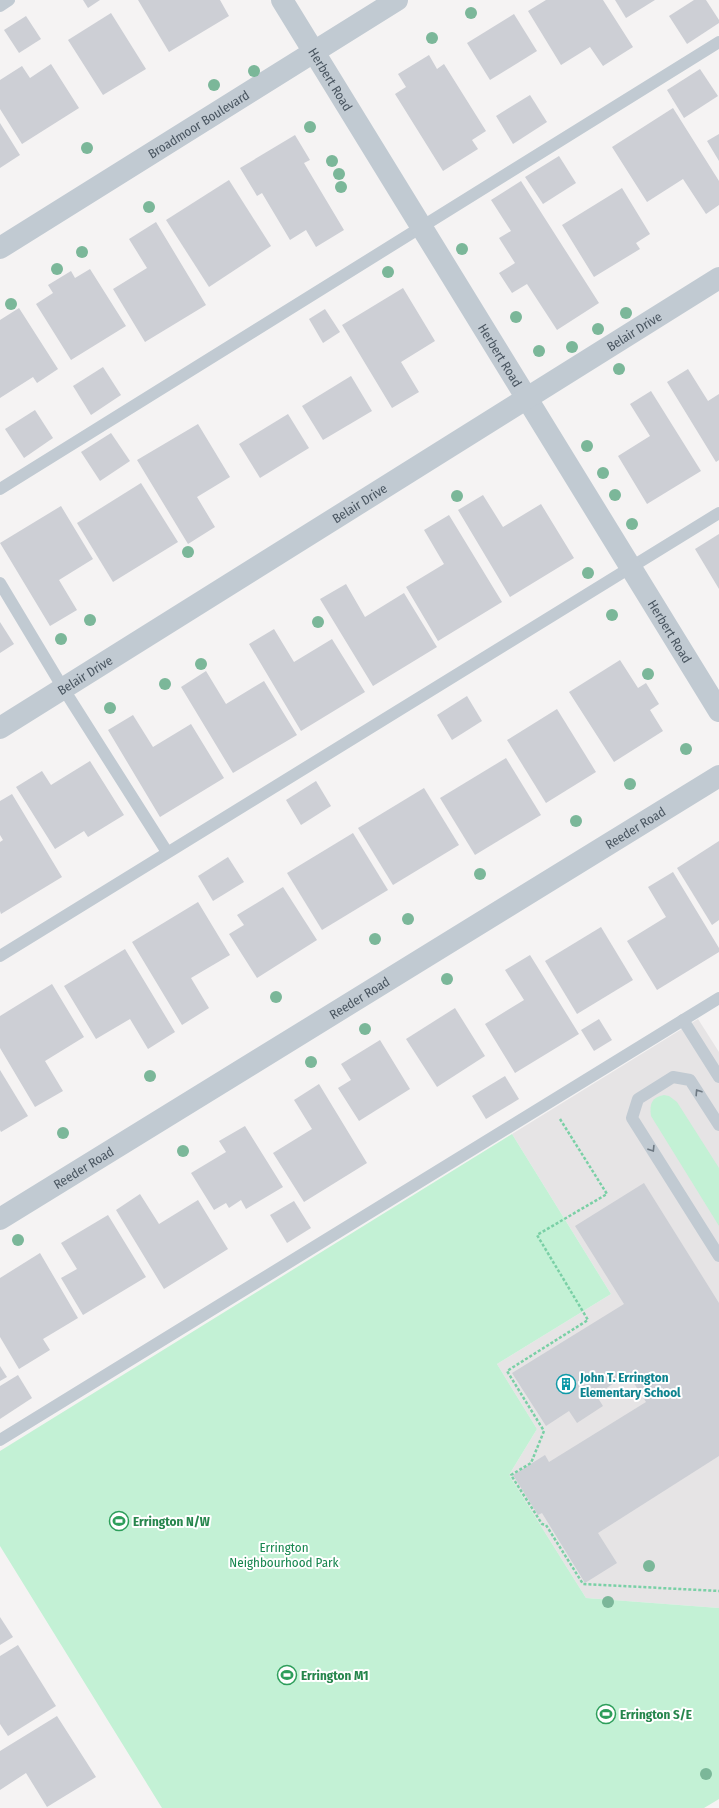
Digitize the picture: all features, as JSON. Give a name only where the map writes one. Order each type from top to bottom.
[{"type":"street","name":"Herbert Road","points":[[282,0],[420,227],[528,398],[719,711]]},
{"type":"street","name":"Broadmoor Boulevard","points":[[0,248],[397,0]]},
{"type":"street","name":"Belair Drive","points":[[0,728],[719,278]]},
{"type":"street","name":"Reeder Road","points":[[0,1220],[719,776]]},
{"type":"lane","points":[[0,6],[9,0]]},
{"type":"lane","points":[[0,490],[719,42]]},
{"type":"lane","points":[[0,956],[719,514]]},
{"type":"lane","points":[[0,583],[167,852]]},
{"type":"lane","points":[[0,1440],[719,998]]},
{"type":"lane","points":[[683,1020],[719,1076]]},
{"type":"lane","points":[[719,1125],[690,1080],[673,1077],[638,1099],[632,1118],[719,1256]]},
{"type":"path","points":[[549,1102],[607,1194],[537,1235],[588,1320],[507,1371],[544,1432],[532,1463],[511,1475],[542,1524],[546,1525],[583,1584],[719,1592]]},
{"type":"shaded area","points":[[698,1019],[719,1052],[719,1608],[586,1598],[509,1475],[537,1429],[497,1364],[611,1294],[512,1134]]},
{"type":"green space","points":[[664,1095],[669,1096],[677,1102],[719,1168],[719,1226],[651,1116],[650,1108],[652,1102],[657,1097]]},
{"type":"green space","name":"Errington Neighbourhood Park","points":[[512,1134],[611,1294],[497,1364],[537,1429],[509,1475],[586,1598],[719,1608],[719,1799],[704,1808],[162,1808],[0,1546],[0,1451]]},
{"type":"building","points":[[83,0],[100,0],[88,8]]},
{"type":"building","points":[[138,0],[220,0],[229,16],[169,52]]},
{"type":"building","points":[[546,0],[603,0],[633,47],[603,66],[590,47],[561,65],[528,11]]},
{"type":"building","points":[[615,0],[655,0],[626,18]]},
{"type":"building","points":[[694,0],[706,0],[719,20],[719,23],[687,44],[669,16]]},
{"type":"building","points":[[111,13],[146,69],[103,95],[68,40]]},
{"type":"building","points":[[514,14],[537,51],[490,80],[467,43]]},
{"type":"building","points":[[26,16],[41,39],[19,53],[4,30]]},
{"type":"building","points":[[429,55],[437,69],[444,64],[486,131],[472,140],[478,149],[443,171],[395,94],[406,87],[398,74]]},
{"type":"building","points":[[51,64],[79,108],[22,144],[0,109],[0,80],[22,66],[30,78]]},
{"type":"building","points":[[700,69],[718,96],[684,118],[667,90]]},
{"type":"building","points":[[530,95],[547,122],[513,144],[496,116]]},
{"type":"building","points":[[673,108],[719,181],[719,205],[706,214],[683,179],[647,202],[612,147]]},
{"type":"building","points":[[0,123],[20,155],[0,168]]},
{"type":"building","points":[[719,134],[719,161],[707,141]]},
{"type":"building","points":[[295,135],[310,160],[304,163],[344,230],[316,247],[306,230],[290,240],[262,193],[257,196],[240,168]]},
{"type":"building","points":[[559,156],[576,183],[543,204],[525,177]]},
{"type":"building","points":[[229,180],[271,246],[209,287],[166,220]]},
{"type":"building","points":[[521,181],[599,303],[557,330],[527,284],[512,293],[499,273],[515,263],[499,238],[511,231],[491,200]]},
{"type":"building","points":[[622,188],[650,234],[636,243],[640,249],[594,277],[562,225]]},
{"type":"building","points":[[156,222],[206,305],[145,342],[113,289],[147,268],[129,239]]},
{"type":"building","points":[[90,269],[126,326],[71,360],[36,304],[53,293],[48,285],[71,271],[75,278]]},
{"type":"building","points":[[403,288],[435,341],[401,362],[419,392],[392,408],[342,325]]},
{"type":"building","points":[[19,308],[58,369],[37,383],[33,377],[0,398],[0,320]]},
{"type":"building","points":[[325,309],[340,332],[323,343],[309,319]]},
{"type":"building","points":[[103,367],[121,395],[91,415],[73,386]]},
{"type":"building","points":[[688,369],[708,401],[719,394],[719,460],[716,462],[667,382]]},
{"type":"building","points":[[351,376],[372,411],[323,440],[302,406]]},
{"type":"building","points":[[651,391],[701,471],[647,504],[618,456],[650,436],[630,404]]},
{"type":"building","points":[[35,410],[53,438],[24,458],[5,429]]},
{"type":"building","points":[[288,414],[309,448],[260,478],[239,444]]},
{"type":"building","points":[[198,424],[230,477],[197,497],[215,527],[188,544],[137,460]]},
{"type":"building","points":[[111,433],[130,461],[100,481],[81,452]]},
{"type":"building","points":[[141,483],[178,542],[113,582],[77,523]]},
{"type":"building","points":[[483,495],[503,527],[541,504],[574,558],[510,597],[458,510]]},
{"type":"building","points":[[61,506],[93,559],[59,580],[77,610],[50,626],[0,543]]},
{"type":"building","points":[[449,515],[502,602],[438,641],[406,587],[444,564],[424,530]]},
{"type":"building","points":[[719,534],[719,589],[695,549]]},
{"type":"building","points":[[346,584],[365,617],[404,593],[437,647],[373,686],[320,599]]},
{"type":"building","points":[[0,622],[14,644],[0,653]]},
{"type":"building","points":[[274,629],[294,662],[332,639],[365,692],[301,731],[249,644]]},
{"type":"building","points":[[620,660],[638,688],[646,683],[659,704],[650,710],[663,731],[614,762],[569,692]]},
{"type":"building","points":[[206,671],[226,704],[264,681],[297,735],[233,773],[181,687]]},
{"type":"building","points":[[467,696],[482,721],[452,740],[437,715]]},
{"type":"building","points":[[557,709],[596,772],[546,803],[507,740]]},
{"type":"building","points":[[133,715],[153,747],[191,724],[224,778],[160,817],[108,730]]},
{"type":"building","points":[[506,758],[541,815],[475,855],[440,798]]},
{"type":"building","points":[[90,761],[124,815],[88,837],[84,831],[55,849],[16,787],[42,771],[51,785]]},
{"type":"building","points":[[316,781],[331,806],[301,825],[286,800]]},
{"type":"building","points":[[424,788],[459,845],[393,885],[358,828]]},
{"type":"building","points":[[12,794],[62,877],[1,914],[0,842],[3,840],[0,835],[0,801]]},
{"type":"building","points":[[353,833],[388,890],[322,930],[287,873]]},
{"type":"building","points":[[719,841],[719,920],[712,925],[677,868]]},
{"type":"building","points":[[228,857],[244,882],[213,901],[198,876]]},
{"type":"building","points":[[673,872],[719,948],[719,952],[657,990],[627,941],[666,917],[648,887]]},
{"type":"building","points":[[283,887],[317,940],[257,978],[229,934],[244,925],[237,915]]},
{"type":"building","points":[[198,902],[230,955],[191,978],[209,1008],[182,1025],[132,942]]},
{"type":"building","points":[[601,927],[633,980],[577,1014],[545,961]]},
{"type":"building","points":[[125,949],[175,1032],[148,1049],[130,1019],[96,1039],[64,986]]},
{"type":"building","points":[[530,955],[579,1034],[515,1073],[485,1024],[524,1000],[505,970]]},
{"type":"building","points":[[52,984],[84,1037],[45,1061],[63,1091],[35,1107],[0,1048],[0,1016]]},
{"type":"building","points":[[455,1008],[485,1056],[437,1087],[406,1039]]},
{"type":"building","points":[[599,1019],[612,1040],[594,1051],[581,1030]]},
{"type":"building","points":[[380,1040],[410,1089],[359,1121],[338,1088],[351,1080],[341,1064]]},
{"type":"building","points":[[0,1070],[28,1116],[1,1132],[0,1130]]},
{"type":"building","points":[[505,1076],[519,1099],[486,1119],[472,1096]]},
{"type":"building","points":[[319,1084],[367,1163],[304,1202],[273,1153],[312,1129],[294,1100]]},
{"type":"building","points":[[245,1126],[283,1187],[246,1209],[241,1200],[229,1208],[226,1203],[214,1210],[191,1173],[226,1152],[219,1141]]},
{"type":"building","name":"John T. Errington Elementary School","points":[[644,1183],[719,1303],[719,1456],[598,1533],[617,1563],[585,1583],[542,1513],[538,1515],[513,1475],[545,1455],[549,1462],[646,1402],[628,1374],[596,1395],[603,1406],[577,1423],[569,1411],[546,1426],[512,1373],[624,1304],[575,1226]]},
{"type":"building","points":[[140,1194],[159,1224],[198,1200],[228,1249],[164,1289],[116,1210]]},
{"type":"building","points":[[294,1201],[311,1228],[287,1243],[270,1215]]},
{"type":"building","points":[[108,1215],[146,1277],[83,1315],[61,1278],[77,1269],[61,1243]]},
{"type":"building","points":[[40,1253],[78,1318],[43,1339],[50,1350],[19,1369],[0,1337],[0,1278]]},
{"type":"building","points":[[0,1366],[7,1377],[0,1381]]},
{"type":"building","points":[[18,1375],[32,1398],[0,1419],[0,1386]]},
{"type":"building","points":[[0,1617],[13,1637],[0,1645]]},
{"type":"building","points":[[18,1645],[56,1706],[8,1736],[0,1724],[0,1656]]},
{"type":"building","points":[[57,1716],[96,1777],[47,1807],[26,1773],[0,1790],[0,1751]]},
{"type":"place","name":"John T. Errington Elementary School","points":[[566,1384]]},
{"type":"place","name":"Errington N/W","points":[[119,1521]]},
{"type":"place","name":"Errington M1","points":[[287,1675]]},
{"type":"place","name":"Errington S/E","points":[[606,1714]]}]
